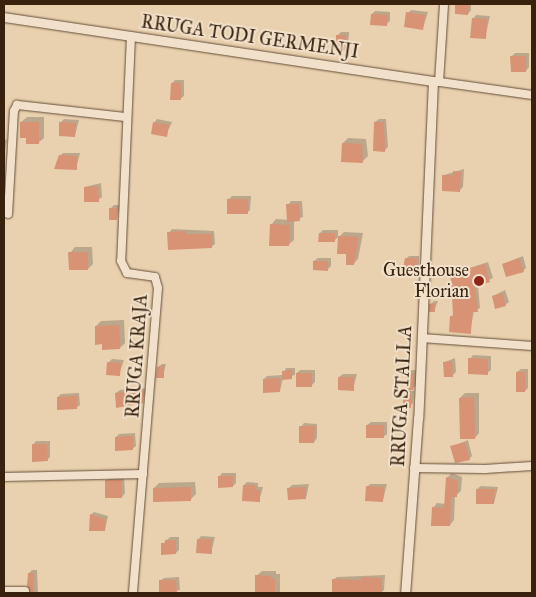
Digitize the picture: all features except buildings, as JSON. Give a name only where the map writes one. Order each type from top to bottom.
[{"type":"street","points":[[444,4],[436,81],[532,95]]},
{"type":"street","name":"RRUGA TODI GERMENJI","points":[[4,17],[436,81]]},
{"type":"street","name":"RRUGA KRAJA","points":[[131,36],[125,117],[121,261],[127,273],[155,277],[158,288],[133,593]]},
{"type":"street","name":"RRUGA STALLA","points":[[405,593],[422,338],[436,81]]},
{"type":"street","points":[[8,214],[14,111],[17,105],[125,117]]},
{"type":"street","points":[[422,338],[532,346]]},
{"type":"street","points":[[414,468],[485,469],[532,466]]},
{"type":"street","points":[[4,477],[143,474]]},
{"type":"street","points":[[4,591],[25,591]]},
{"type":"place","name":"Guesthouse Florian","points":[[479,281]]}]
